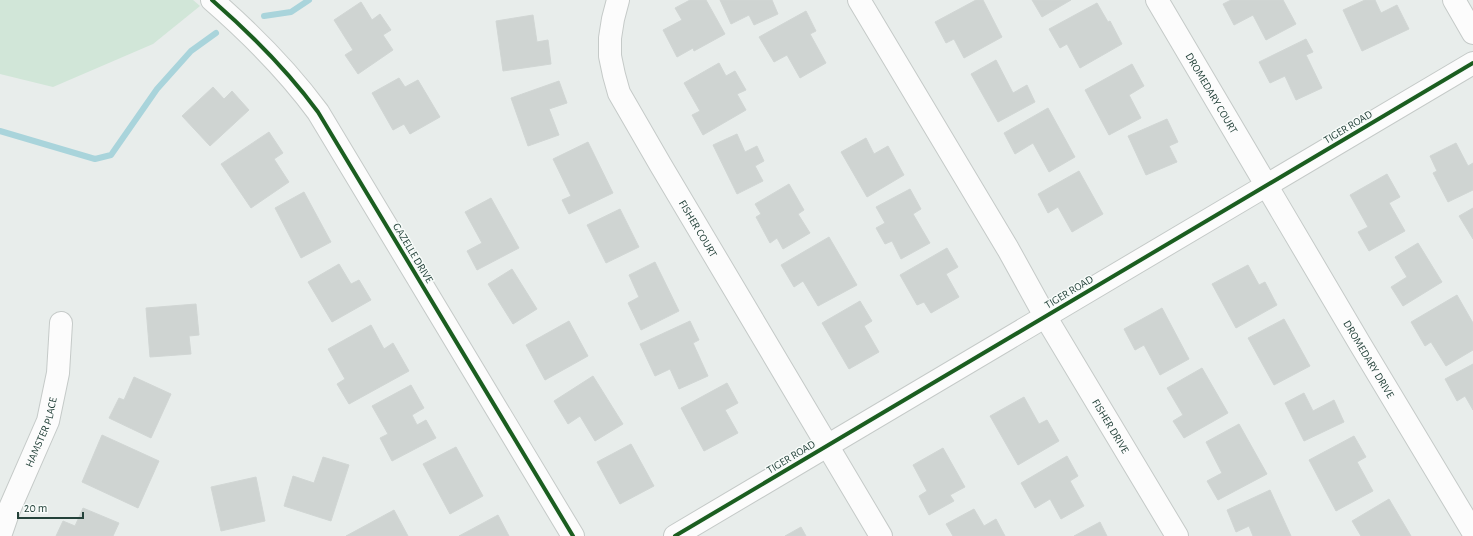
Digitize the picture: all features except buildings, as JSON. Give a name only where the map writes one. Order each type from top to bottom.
[{"type":"street","name":"GAZELLE DRIVE","points":[[212,0],[238,22],[274,59],[318,112],[573,536]]},
{"type":"street","name":"FISHER COURT","points":[[618,0],[613,19],[610,56],[619,92],[660,164],[828,446]]},
{"type":"street","points":[[859,0],[1008,249],[1045,316]]},
{"type":"street","name":"DROMEDARY COURT","points":[[1157,0],[1267,185]]},
{"type":"street","points":[[1454,0],[1473,33]]},
{"type":"street","name":"TIGER ROAD","points":[[675,536],[1473,63]]},
{"type":"street","name":"DROMEDARY DRIVE","points":[[1267,185],[1473,532]]},
{"type":"street","name":"FISHER DRIVE","points":[[1045,316],[1177,536]]},
{"type":"street","name":"HAMSTER PLACE","points":[[0,536],[9,510],[48,421],[58,373],[61,323]]},
{"type":"street","points":[[828,446],[881,536]]},
{"type":"green space","points":[[0,0],[193,0],[200,6],[153,44],[53,87],[0,74]]},
{"type":"waterway","points":[[264,16],[291,12],[309,0]]},
{"type":"waterway","points":[[0,131],[95,159],[111,155],[157,89],[191,51],[216,33]]},
{"type":"cycle path","points":[[212,0],[268,53],[318,112],[573,536]]},
{"type":"cycle path","points":[[675,536],[1473,63]]}]
